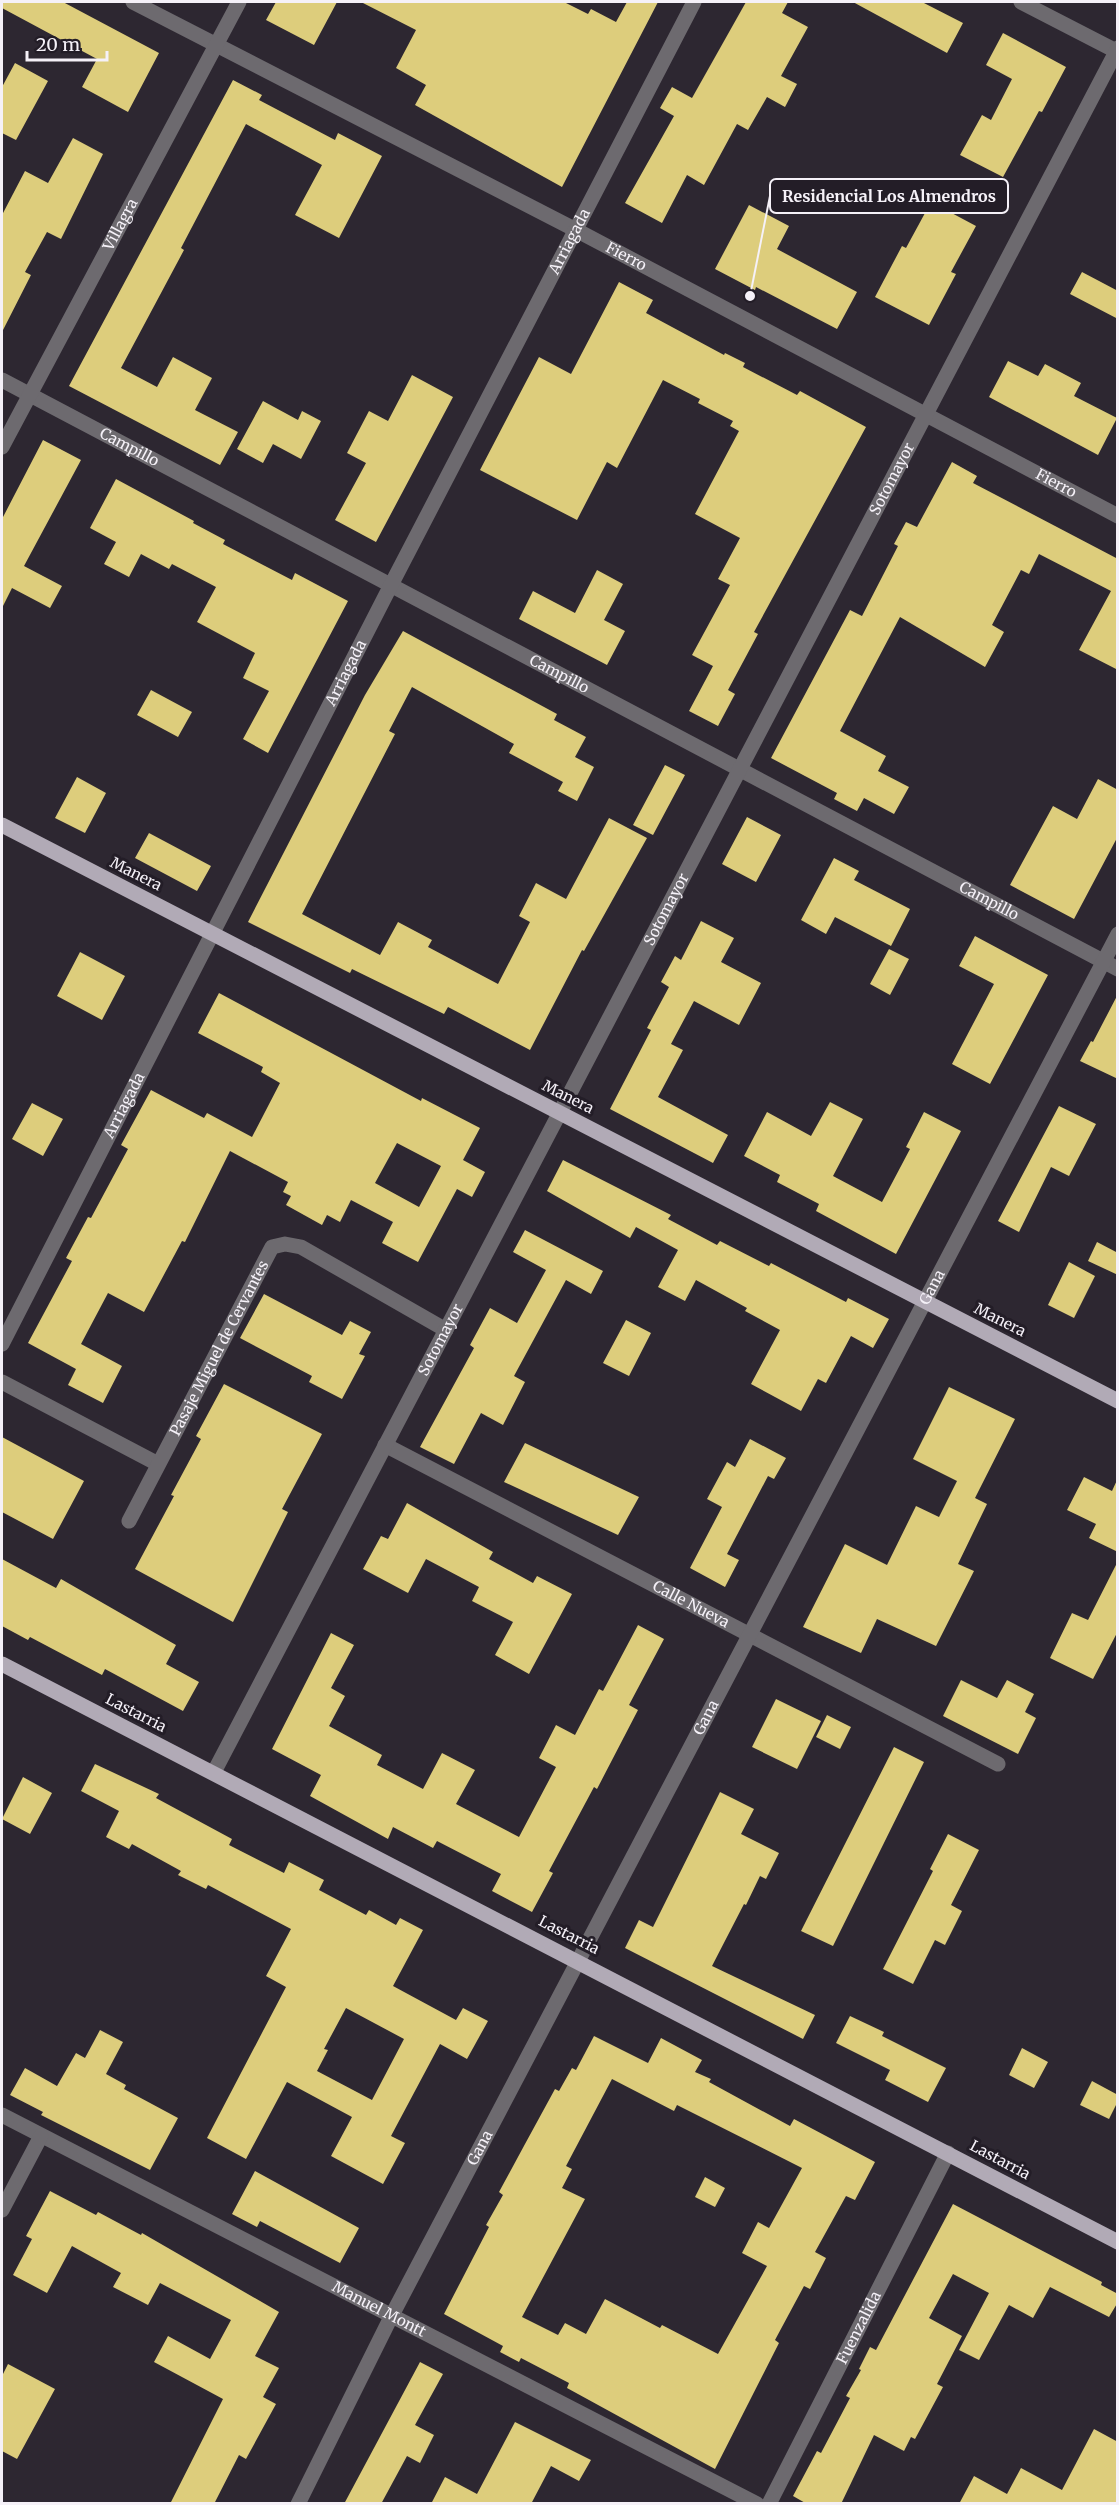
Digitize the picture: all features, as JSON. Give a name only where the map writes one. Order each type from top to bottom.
[{"type":"main road","name":"Manera","points":[[2,825],[1118,1401]]},
{"type":"main road","name":"Lastarria","points":[[2,1664],[578,1960],[1118,2242]]},
{"type":"street","name":"Fierro","points":[[133,2],[576,230],[1118,516]]},
{"type":"street","name":"Villagra","points":[[2,447],[240,2]]},
{"type":"street","name":"Arriagada","points":[[2,1344],[390,586],[694,2]]},
{"type":"street","points":[[1021,2],[1117,50]]},
{"type":"street","name":"Sotomayor","points":[[214,1772],[1117,50]]},
{"type":"street","name":"Campillo","points":[[2,380],[1118,969]]},
{"type":"street","name":"Gana","points":[[298,2504],[391,2317],[1118,934]]},
{"type":"street","name":"Pasaje Miguel de Cervantes","points":[[129,1521],[272,1246],[285,1244],[301,1247],[446,1330]]},
{"type":"street","points":[[2,1382],[158,1464]]},
{"type":"street","name":"Calle Nueva","points":[[385,1445],[999,1764]]},
{"type":"street","name":"Manuel Montt","points":[[2,2115],[757,2504]]},
{"type":"street","points":[[2,2210],[41,2136]]},
{"type":"street","name":"Fuenzalida","points":[[769,2504],[948,2153]]},
{"type":"building","points":[[2,2],[63,2],[159,53],[128,112],[82,87],[97,59],[2,8]]},
{"type":"building","points":[[276,2],[337,2],[314,45],[266,20]]},
{"type":"building","points":[[361,2],[564,2],[588,14],[591,9],[616,22],[627,2],[658,2],[562,187],[415,105],[426,85],[396,68],[416,30]]},
{"type":"building","points":[[746,2],[788,2],[782,13],[808,27],[781,76],[797,84],[785,107],[767,97],[748,130],[737,124],[704,185],[687,175],[662,223],[625,203],[674,116],[660,108],[672,87],[692,98]]},
{"type":"building","points":[[853,2],[922,2],[963,23],[947,53]]},
{"type":"building","points":[[1003,33],[1066,67],[1003,177],[960,155],[982,115],[991,120],[1012,79],[986,65]]},
{"type":"building","points":[[15,63],[48,81],[16,140],[2,133],[2,87]]},
{"type":"building","points":[[233,80],[262,95],[259,100],[335,140],[338,133],[382,156],[339,238],[295,215],[322,165],[246,124],[181,248],[184,250],[121,368],[157,387],[173,357],[212,378],[195,410],[238,432],[220,465],[69,386]]},
{"type":"building","points":[[73,138],[103,154],[61,239],[47,232],[25,272],[31,275],[2,332],[2,215],[25,171],[48,183]]},
{"type":"building","points":[[931,202],[976,226],[951,272],[956,274],[929,325],[875,297],[902,246],[906,248]]},
{"type":"building","points":[[749,205],[789,226],[777,249],[857,292],[837,329],[756,287],[755,290],[715,269]]},
{"type":"building","points":[[1082,272],[1118,291],[1118,319],[1070,294]]},
{"type":"building","points":[[619,282],[653,300],[646,313],[724,355],[725,353],[745,363],[743,367],[797,395],[800,391],[866,427],[754,632],[758,634],[728,690],[735,694],[718,726],[689,711],[713,666],[692,655],[730,585],[718,579],[740,538],[695,514],[739,431],[730,426],[733,421],[698,403],[700,399],[663,380],[617,468],[607,462],[577,520],[480,470],[539,357],[571,374]]},
{"type":"building","points":[[1008,361],[1038,376],[1045,364],[1081,383],[1074,396],[1117,418],[1098,455],[989,397]]},
{"type":"building","points":[[412,375],[453,397],[376,542],[335,520],[366,463],[347,453],[369,411],[388,421]]},
{"type":"building","points":[[263,401],[298,420],[302,411],[321,421],[301,459],[273,444],[263,463],[237,449]]},
{"type":"building","points":[[43,440],[81,460],[24,566],[62,586],[50,608],[12,588],[2,608],[2,519]]},
{"type":"building","points":[[952,462],[977,476],[973,483],[1118,559],[1118,670],[1079,650],[1111,591],[1039,554],[1029,574],[1021,570],[992,625],[1004,632],[985,667],[900,617],[840,731],[886,756],[878,771],[909,787],[894,814],[864,798],[857,811],[834,799],[837,793],[771,758],[850,610],[862,616],[898,546],[894,544],[906,522],[917,527]]},
{"type":"building","points":[[116,479],[194,521],[193,523],[225,540],[223,544],[292,580],[295,573],[348,601],[268,753],[243,739],[269,691],[243,678],[255,653],[197,622],[216,587],[172,564],[169,569],[141,554],[129,577],[104,564],[116,542],[90,528]]},
{"type":"building","points":[[597,570],[623,584],[604,620],[625,631],[607,665],[519,619],[533,591],[575,613]]},
{"type":"building","points":[[403,631],[557,714],[554,720],[586,737],[575,757],[594,767],[577,801],[558,791],[563,782],[509,753],[514,744],[412,687],[389,731],[395,734],[302,914],[380,955],[398,922],[432,940],[428,947],[498,984],[530,922],[519,916],[536,883],[566,899],[609,818],[647,838],[584,951],[582,950],[530,1050],[448,1007],[444,1014],[352,969],[350,973],[248,922],[365,695]]},
{"type":"building","points":[[151,690],[192,712],[178,737],[137,715]]},
{"type":"building","points":[[665,765],[685,775],[653,835],[633,825]]},
{"type":"building","points":[[77,777],[106,793],[85,833],[55,818]]},
{"type":"building","points":[[1098,779],[1118,790],[1118,836],[1074,919],[1010,885],[1053,806],[1077,819]]},
{"type":"building","points":[[747,817],[781,835],[756,882],[722,864]]},
{"type":"building","points":[[149,833],[211,866],[197,891],[135,858]]},
{"type":"building","points":[[834,858],[859,871],[854,880],[910,909],[891,946],[835,917],[826,934],[801,920]]},
{"type":"building","points":[[701,921],[734,938],[721,962],[761,983],[739,1025],[694,1001],[671,1044],[683,1050],[658,1097],[728,1135],[713,1163],[610,1109],[651,1030],[647,1028],[669,987],[661,982],[675,956],[681,960]]},
{"type":"building","points":[[975,936],[1048,975],[990,1084],[952,1064],[994,984],[959,966]]},
{"type":"building","points":[[889,949],[909,959],[890,995],[870,984]]},
{"type":"building","points":[[80,952],[125,976],[102,1020],[57,996]]},
{"type":"building","points":[[219,993],[421,1101],[422,1098],[480,1128],[463,1160],[485,1172],[472,1197],[457,1189],[418,1262],[382,1243],[393,1222],[351,1200],[340,1222],[327,1215],[322,1225],[286,1205],[291,1196],[283,1192],[288,1182],[230,1151],[185,1242],[182,1241],[144,1312],[108,1293],[81,1344],[122,1366],[103,1403],[68,1385],[76,1369],[28,1343],[72,1261],[66,1258],[88,1217],[91,1218],[128,1149],[121,1145],[151,1090],[204,1118],[207,1113],[252,1137],[280,1083],[261,1072],[263,1067],[198,1033]],"holes":[[[397,1143],[441,1166],[419,1207],[375,1183]]]},
{"type":"building","points":[[1118,994],[1118,1079],[1080,1061],[1091,1041],[1093,1042]]},
{"type":"building","points":[[830,1102],[863,1119],[833,1176],[882,1202],[910,1149],[906,1147],[924,1112],[961,1131],[896,1254],[816,1211],[819,1204],[777,1182],[780,1175],[744,1156],[767,1112],[811,1136]]},
{"type":"building","points":[[32,1103],[63,1119],[43,1156],[12,1139]]},
{"type":"building","points":[[1059,1106],[1096,1124],[1069,1176],[1051,1167],[1019,1232],[998,1221]]},
{"type":"building","points":[[563,1160],[671,1215],[668,1219],[717,1245],[720,1241],[769,1266],[771,1263],[846,1302],[848,1298],[889,1319],[873,1348],[851,1336],[826,1383],[818,1379],[801,1411],[751,1384],[780,1330],[745,1311],[747,1308],[696,1280],[685,1301],[658,1287],[678,1250],[636,1227],[630,1238],[547,1191]]},
{"type":"building","points":[[525,1230],[603,1271],[591,1294],[566,1280],[514,1376],[525,1382],[503,1425],[481,1413],[454,1464],[420,1447],[474,1348],[470,1345],[490,1308],[517,1323],[546,1270],[513,1252]]},
{"type":"building","points":[[1097,1242],[1118,1253],[1118,1275],[1088,1261]]},
{"type":"building","points":[[1069,1262],[1095,1276],[1074,1318],[1048,1305]]},
{"type":"building","points":[[264,1294],[342,1335],[350,1321],[371,1332],[359,1354],[365,1356],[342,1399],[309,1382],[312,1376],[240,1338]]},
{"type":"building","points":[[626,1320],[651,1333],[629,1376],[603,1363]]},
{"type":"building","points":[[224,1384],[322,1434],[282,1509],[288,1512],[233,1622],[135,1569],[174,1496],[171,1495],[201,1439],[196,1436]]},
{"type":"building","points":[[949,1387],[1015,1419],[975,1498],[987,1504],[958,1564],[974,1571],[936,1646],[877,1619],[861,1653],[803,1627],[845,1544],[887,1565],[916,1506],[939,1517],[957,1481],[913,1459]]},
{"type":"building","points":[[2,1437],[84,1481],[53,1539],[2,1512]]},
{"type":"building","points":[[750,1439],[786,1458],[774,1479],[768,1476],[727,1554],[739,1560],[725,1587],[690,1568],[722,1507],[707,1499],[727,1462],[735,1467]]},
{"type":"building","points":[[525,1443],[639,1497],[618,1535],[504,1482]]},
{"type":"building","points":[[1084,1477],[1112,1491],[1118,1478],[1118,1552],[1089,1538],[1096,1524],[1067,1510]]},
{"type":"building","points":[[407,1503],[493,1552],[489,1559],[533,1583],[537,1576],[572,1594],[529,1674],[495,1655],[513,1622],[472,1601],[479,1587],[426,1559],[408,1593],[363,1569],[381,1536],[388,1539]]},
{"type":"building","points":[[2,1559],[56,1588],[61,1579],[176,1645],[166,1664],[199,1682],[183,1711],[105,1669],[102,1675],[30,1637],[28,1640],[2,1626]]},
{"type":"building","points":[[1118,1561],[1118,1631],[1093,1679],[1050,1658],[1072,1613],[1088,1620]]},
{"type":"building","points":[[638,1625],[664,1639],[629,1705],[638,1710],[597,1789],[594,1787],[549,1871],[553,1873],[532,1912],[492,1891],[501,1874],[437,1841],[433,1848],[393,1827],[388,1839],[310,1796],[321,1775],[272,1749],[331,1633],[354,1645],[331,1688],[345,1696],[329,1726],[382,1755],[377,1765],[423,1789],[442,1753],[475,1770],[456,1804],[519,1837],[556,1767],[539,1758],[556,1725],[575,1735],[599,1689],[603,1691]]},
{"type":"building","points":[[961,1680],[997,1698],[1007,1680],[1034,1694],[1025,1712],[1036,1718],[1018,1754],[943,1716]]},
{"type":"building","points":[[776,1699],[821,1721],[797,1769],[752,1747]]},
{"type":"building","points":[[827,1715],[851,1727],[840,1749],[816,1737]]},
{"type":"building","points":[[894,1747],[924,1762],[833,1946],[801,1931]]},
{"type":"building","points":[[95,1764],[159,1794],[156,1798],[232,1839],[229,1845],[284,1873],[289,1862],[324,1880],[319,1890],[366,1915],[369,1910],[396,1925],[400,1918],[423,1930],[393,1986],[456,2020],[463,2008],[488,2021],[467,2059],[440,2044],[391,2136],[405,2143],[383,2184],[331,2156],[352,2117],[287,2082],[246,2159],[207,2138],[286,1987],[266,1976],[291,1929],[208,1885],[206,1889],[178,1875],[181,1871],[132,1844],[129,1849],[106,1837],[119,1811],[81,1791]],"holes":[[[346,2008],[404,2039],[372,2100],[317,2071],[328,2050],[324,2049]]]},
{"type":"building","points":[[23,1777],[52,1793],[30,1834],[2,1819]]},
{"type":"building","points":[[720,1792],[754,1809],[741,1834],[779,1853],[766,1879],[760,1876],[712,1966],[815,2015],[803,2039],[625,1948],[639,1920],[653,1927]]},
{"type":"building","points":[[948,1834],[979,1850],[951,1905],[962,1911],[945,1945],[935,1940],[913,1984],[883,1969],[933,1871],[930,1869]]},
{"type":"building","points":[[850,2016],[884,2032],[882,2036],[946,2068],[928,2102],[885,2080],[890,2070],[836,2043]]},
{"type":"building","points":[[100,2030],[123,2042],[106,2074],[126,2085],[124,2089],[178,2118],[150,2170],[41,2115],[43,2112],[10,2095],[25,2068],[57,2086],[76,2053],[85,2058]]},
{"type":"building","points":[[594,2036],[648,2063],[661,2038],[702,2060],[695,2072],[711,2079],[709,2082],[790,2126],[794,2119],[875,2162],[855,2200],[846,2196],[815,2252],[826,2258],[810,2289],[804,2286],[775,2340],[779,2343],[715,2469],[567,2388],[569,2383],[521,2358],[519,2362],[500,2352],[503,2346],[444,2314],[489,2227],[486,2225],[503,2195],[499,2192],[555,2089],[559,2091],[572,2068],[576,2070]],"holes":[[[612,2079],[674,2111],[677,2105],[802,2168],[769,2228],[758,2222],[742,2253],[767,2266],[718,2354],[662,2325],[660,2328],[605,2299],[586,2334],[565,2323],[558,2335],[522,2317],[585,2199],[562,2188],[572,2169],[566,2166]]]},
{"type":"building","points":[[1022,2048],[1048,2062],[1034,2088],[1009,2075]]},
{"type":"building","points":[[1092,2081],[1118,2095],[1118,2101],[1109,2119],[1080,2105]]},
{"type":"building","points":[[255,2171],[359,2228],[340,2263],[260,2221],[257,2227],[232,2214]]},
{"type":"building","points":[[705,2177],[725,2188],[715,2207],[695,2197]]},
{"type":"building","points":[[50,2191],[96,2215],[98,2212],[141,2235],[142,2233],[279,2312],[255,2356],[279,2368],[263,2397],[276,2404],[246,2459],[239,2455],[214,2504],[170,2504],[223,2399],[154,2362],[168,2336],[210,2359],[231,2320],[160,2283],[148,2305],[113,2287],[121,2273],[72,2246],[47,2293],[13,2275],[32,2239],[26,2236]]},
{"type":"building","points":[[953,2204],[1102,2282],[1101,2285],[1118,2294],[1118,2302],[1109,2317],[1050,2287],[1033,2318],[1009,2305],[979,2360],[959,2350],[989,2293],[953,2274],[929,2318],[962,2336],[937,2384],[943,2387],[915,2439],[911,2437],[904,2451],[874,2435],[841,2504],[807,2504],[793,2496],[817,2451],[821,2453],[850,2398],[846,2396],[861,2370],[859,2369],[870,2347],[876,2350]]},
{"type":"building","points":[[420,2362],[443,2374],[415,2425],[434,2435],[420,2463],[407,2456],[381,2504],[344,2504]]},
{"type":"building","points":[[8,2364],[55,2389],[17,2459],[2,2451],[2,2376]]},
{"type":"building","points":[[515,2422],[591,2460],[579,2481],[551,2466],[531,2504],[431,2504],[445,2477],[477,2494]]},
{"type":"building","points":[[1094,2429],[1118,2442],[1118,2504],[959,2504],[974,2476],[1007,2494],[1021,2468],[1062,2490]]},
{"type":"place","name":"Residencial Los Almendros","points":[[750,296]]}]
